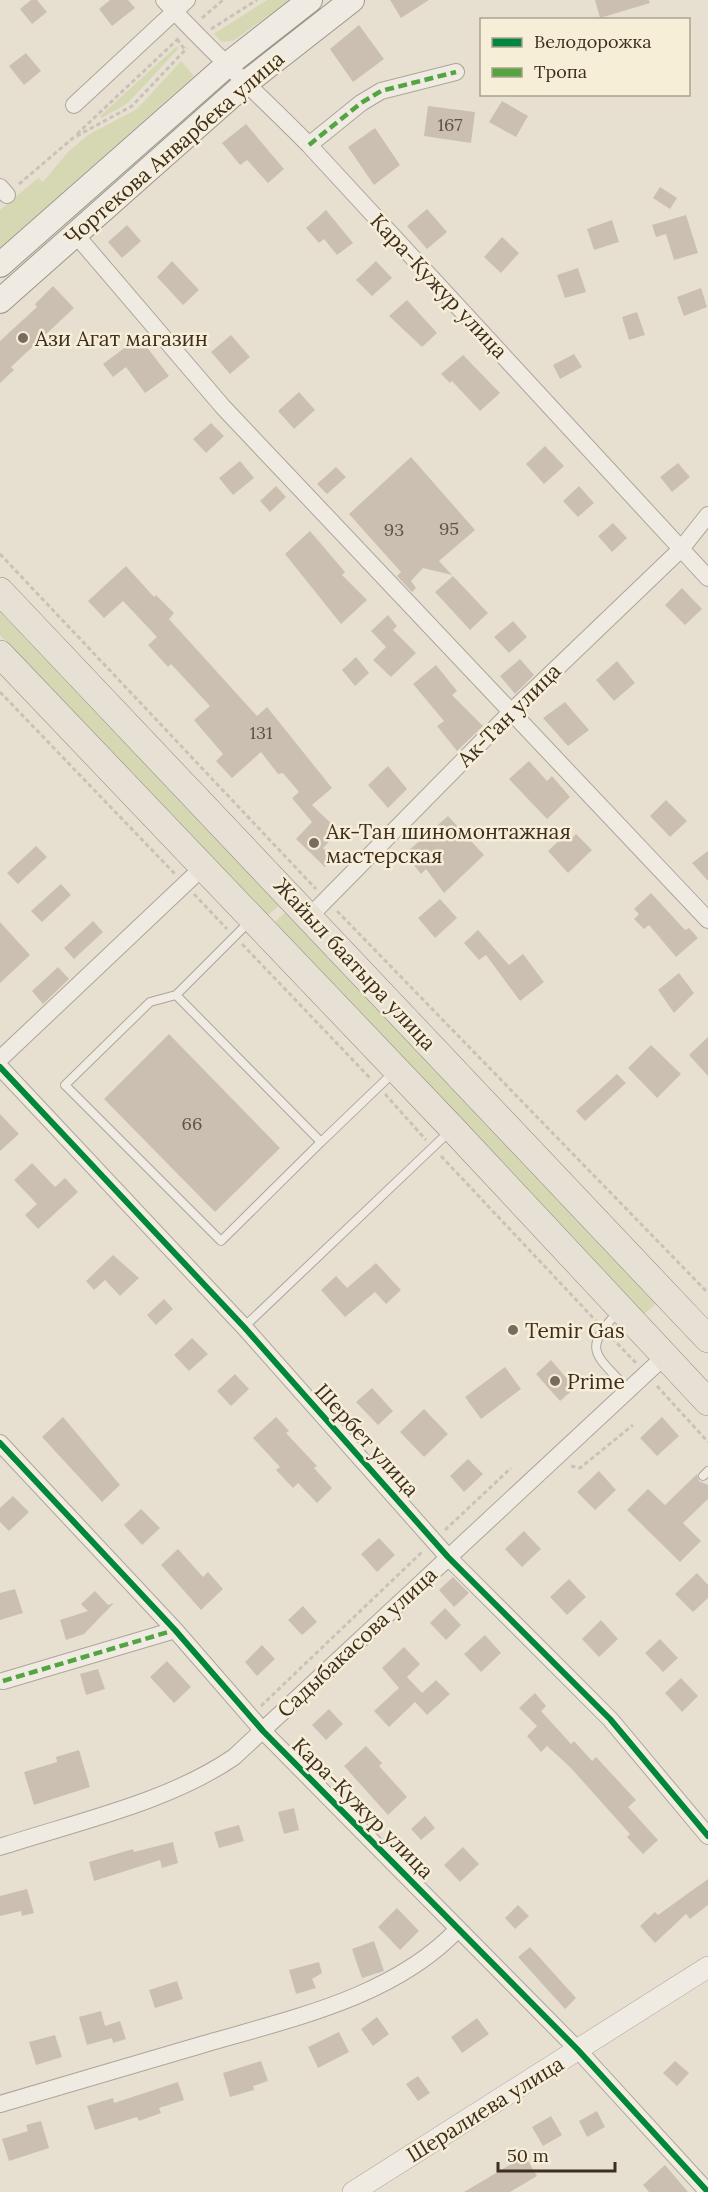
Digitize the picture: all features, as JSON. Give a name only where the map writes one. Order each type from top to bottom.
[{"type":"main road","name":"Чортекова Анварбека улица","points":[[0,265],[227,66],[310,0]]},
{"type":"main road","name":"Чортекова Анварбека улица","points":[[0,301],[246,82],[352,0]]},
{"type":"main road","name":"Жайыл баатыра улица","points":[[0,591],[318,908],[708,1338]]},
{"type":"main road","name":"Жайыл баатыра улица","points":[[0,654],[194,876],[243,928],[387,1078],[452,1128],[612,1318],[655,1365],[708,1402]]},
{"type":"main road","points":[[655,1365],[708,1338]]},
{"type":"street","points":[[74,105],[169,6],[187,0]]},
{"type":"street","name":"Кара-Кужур улица","points":[[169,6],[188,36],[246,82],[309,145],[708,578]]},
{"type":"street","points":[[309,145],[361,103],[381,91],[456,72]]},
{"type":"street","points":[[76,235],[223,407],[708,920]]},
{"type":"street","name":"Ак-Тан улица","points":[[318,908],[512,711],[681,549],[708,515]]},
{"type":"street","points":[[0,1059],[194,876]]},
{"type":"street","name":"Шербет улица","points":[[0,1067],[244,1327],[448,1557],[610,1719],[708,1836]]},
{"type":"street","name":"Садыбакасова улица","points":[[0,1846],[177,1789],[208,1775],[234,1757],[655,1365]]},
{"type":"street","name":"Кара-Кужур улица","points":[[0,1443],[175,1630],[263,1731],[578,2050],[708,2192]]},
{"type":"street","points":[[3,1681],[175,1630]]},
{"type":"street","points":[[0,2104],[286,2020],[347,1999],[411,1968],[443,1945],[458,1929]]},
{"type":"street","name":"Шералиева улица","points":[[353,2192],[708,1967]]},
{"type":"lane","points":[[243,928],[176,995],[150,1002],[65,1085],[221,1241],[387,1078]]},
{"type":"lane","points":[[176,995],[321,1142]]},
{"type":"lane","points":[[244,1327],[452,1128]]},
{"type":"lane","points":[[612,1318],[594,1344],[596,1352],[628,1390]]},
{"type":"path","points":[[3,191],[73,138],[188,36],[223,0]]},
{"type":"path","points":[[245,8],[246,0]]},
{"type":"path","points":[[188,36],[245,8],[256,0]]},
{"type":"path","points":[[73,138],[132,105],[185,50],[188,36]]},
{"type":"path","points":[[185,50],[188,36]]},
{"type":"path","points":[[0,554],[318,908],[708,1293]]},
{"type":"path","points":[[0,692],[194,876],[387,1078],[432,1147],[612,1318],[655,1365],[708,1442]]},
{"type":"path","points":[[568,1466],[580,1468],[633,1425]]},
{"type":"path","points":[[442,1533],[511,1468]]},
{"type":"path","points":[[261,1706],[426,1548]]},
{"type":"green space","points":[[267,0],[290,0],[233,41],[222,42],[214,34]]},
{"type":"green space","points":[[177,46],[178,49],[128,103],[102,118],[100,116]]},
{"type":"green space","points":[[181,61],[194,76],[0,248],[0,210],[38,178],[43,182],[68,152],[88,135],[137,109]]},
{"type":"green space","points":[[0,606],[281,904],[267,916],[0,635]]},
{"type":"green space","points":[[288,910],[659,1301],[643,1315],[274,923]]},
{"type":"building","points":[[31,0],[37,0],[47,12],[32,24],[20,9]]},
{"type":"building","points":[[110,0],[128,0],[135,8],[112,26],[99,9]]},
{"type":"building","points":[[390,0],[429,0],[401,18]]},
{"type":"building","points":[[595,0],[649,0],[650,3],[600,18]]},
{"type":"building","points":[[359,25],[384,59],[353,82],[330,49]]},
{"type":"building","points":[[26,53],[41,71],[24,85],[9,66]]},
{"type":"building","points":[[502,101],[528,116],[516,137],[489,122]]},
{"type":"building","points":[[428,106],[475,112],[471,143],[424,136]]},
{"type":"building","points":[[246,124],[284,169],[268,183],[247,160],[240,165],[222,143]]},
{"type":"building","points":[[375,128],[400,165],[374,185],[348,147]]},
{"type":"building","points":[[660,187],[677,198],[670,209],[653,198]]},
{"type":"building","points":[[427,209],[447,232],[427,249],[407,226]]},
{"type":"building","points":[[326,210],[353,243],[337,255],[324,239],[319,243],[306,228]]},
{"type":"building","points":[[686,215],[698,253],[674,260],[666,234],[656,237],[652,225]]},
{"type":"building","points":[[612,220],[619,242],[594,250],[587,229]]},
{"type":"building","points":[[127,225],[141,241],[122,258],[108,242]]},
{"type":"building","points":[[502,237],[519,253],[501,273],[484,257]]},
{"type":"building","points":[[172,261],[199,290],[183,305],[157,277]]},
{"type":"building","points":[[376,261],[392,278],[372,296],[356,280]]},
{"type":"building","points":[[578,268],[586,292],[565,298],[557,275]]},
{"type":"building","points":[[53,286],[74,308],[11,367],[14,370],[0,383],[0,341],[37,307],[35,304]]},
{"type":"building","points":[[701,288],[707,307],[684,316],[677,297]]},
{"type":"building","points":[[407,300],[437,333],[422,347],[389,316]]},
{"type":"building","points":[[637,312],[645,335],[629,340],[622,317]]},
{"type":"building","points":[[231,335],[250,357],[230,374],[211,352]]},
{"type":"building","points":[[139,337],[169,376],[145,393],[126,367],[113,377],[103,364]]},
{"type":"building","points":[[574,354],[582,367],[560,379],[553,365]]},
{"type":"building","points":[[463,355],[500,393],[480,411],[452,381],[450,383],[441,374]]},
{"type":"building","points":[[299,392],[315,410],[294,429],[278,411]]},
{"type":"building","points":[[211,423],[224,436],[206,453],[193,439]]},
{"type":"building","points":[[545,446],[564,466],[544,484],[526,464]]},
{"type":"building","points":[[411,457],[475,530],[439,561],[452,575],[423,568],[411,581],[416,588],[412,592],[397,576],[401,572],[349,514]]},
{"type":"building","points":[[240,461],[254,478],[233,495],[219,478]]},
{"type":"building","points":[[678,463],[690,477],[672,492],[660,477]]},
{"type":"building","points":[[336,467],[346,477],[327,494],[317,484]]},
{"type":"building","points":[[276,486],[286,497],[270,512],[260,501]]},
{"type":"building","points":[[579,486],[594,503],[578,517],[563,501]]},
{"type":"building","points":[[613,523],[627,538],[612,552],[598,536]]},
{"type":"building","points":[[310,531],[345,572],[342,575],[367,600],[341,624],[285,554]]},
{"type":"building","points":[[126,566],[154,597],[156,595],[174,613],[169,619],[257,716],[267,707],[332,788],[312,805],[339,831],[323,848],[333,858],[325,867],[296,839],[312,822],[292,798],[299,792],[283,773],[278,774],[261,752],[232,778],[216,761],[223,754],[194,720],[210,706],[171,664],[168,667],[148,645],[157,637],[123,601],[104,618],[88,601]]},
{"type":"building","points":[[453,576],[488,613],[470,630],[435,592]]},
{"type":"building","points":[[682,588],[702,609],[685,625],[665,605]]},
{"type":"building","points":[[388,615],[397,626],[393,630],[416,653],[391,677],[373,660],[386,647],[371,631]]},
{"type":"building","points":[[513,621],[527,637],[509,653],[494,637]]},
{"type":"building","points":[[356,657],[369,673],[355,686],[342,670]]},
{"type":"building","points":[[520,659],[534,675],[515,694],[500,676]]},
{"type":"building","points":[[617,661],[635,683],[614,701],[596,680]]},
{"type":"building","points":[[436,665],[457,691],[452,695],[483,726],[457,751],[437,726],[444,721],[413,684]]},
{"type":"building","points":[[565,702],[589,730],[568,746],[543,718]]},
{"type":"building","points":[[529,761],[547,781],[552,776],[570,797],[547,819],[509,779]]},
{"type":"building","points":[[388,766],[407,789],[388,808],[368,785]]},
{"type":"building","points":[[666,800],[687,821],[670,837],[650,816]]},
{"type":"building","points":[[448,816],[484,855],[444,893],[426,869],[421,874],[412,863],[416,860],[408,851]]},
{"type":"building","points":[[576,834],[592,850],[568,873],[548,851],[565,835],[570,840]]},
{"type":"building","points":[[36,846],[47,857],[18,884],[7,873]]},
{"type":"building","points":[[708,851],[708,881],[692,863]]},
{"type":"building","points":[[61,884],[71,895],[42,922],[31,911]]},
{"type":"building","points":[[651,893],[685,930],[689,928],[698,938],[676,957],[649,925],[644,929],[634,919],[639,914],[634,909]]},
{"type":"building","points":[[440,899],[457,918],[435,938],[418,918]]},
{"type":"building","points":[[93,921],[103,932],[74,959],[64,948]]},
{"type":"building","points":[[0,922],[30,955],[0,983]]},
{"type":"building","points":[[478,930],[509,965],[523,954],[544,982],[520,1001],[486,955],[479,960],[464,943]]},
{"type":"building","points":[[58,967],[69,979],[43,1004],[32,991]]},
{"type":"building","points":[[679,973],[694,993],[674,1013],[658,990]]},
{"type":"building","points":[[169,1034],[280,1148],[215,1212],[104,1099]]},
{"type":"building","points":[[708,1037],[708,1076],[689,1055]]},
{"type":"building","points":[[651,1045],[681,1074],[657,1098],[628,1068]]},
{"type":"building","points":[[617,1074],[626,1083],[585,1121],[576,1111]]},
{"type":"building","points":[[0,1114],[19,1134],[0,1151]]},
{"type":"building","points":[[32,1163],[55,1187],[65,1178],[78,1192],[38,1229],[25,1215],[37,1204],[14,1180]]},
{"type":"building","points":[[113,1255],[139,1278],[120,1296],[105,1280],[94,1290],[86,1281]]},
{"type":"building","points":[[376,1263],[401,1290],[386,1304],[375,1292],[345,1317],[321,1290],[336,1276],[347,1288]]},
{"type":"building","points":[[164,1299],[173,1309],[156,1325],[147,1315]]},
{"type":"building","points":[[192,1338],[208,1354],[189,1371],[174,1355]]},
{"type":"building","name":"Prime","points":[[551,1360],[575,1388],[560,1401],[536,1374]]},
{"type":"building","points":[[505,1367],[521,1389],[481,1419],[465,1397]]},
{"type":"building","points":[[235,1374],[249,1389],[231,1406],[217,1391]]},
{"type":"building","points":[[372,1388],[393,1411],[378,1425],[356,1402]]},
{"type":"building","points":[[424,1409],[448,1434],[424,1457],[400,1432]]},
{"type":"building","points":[[63,1417],[120,1485],[102,1502],[42,1437]]},
{"type":"building","points":[[276,1417],[289,1431],[286,1433],[317,1466],[314,1468],[332,1488],[317,1503],[298,1483],[293,1488],[276,1470],[280,1467],[253,1438]]},
{"type":"building","points":[[662,1417],[679,1436],[657,1456],[640,1438]]},
{"type":"building","points":[[468,1459],[483,1474],[464,1492],[450,1476]]},
{"type":"building","points":[[599,1471],[616,1490],[595,1510],[577,1492]]},
{"type":"building","points":[[697,1474],[699,1481],[708,1485],[708,1499],[683,1523],[701,1541],[680,1562],[627,1510],[648,1489],[665,1505]]},
{"type":"building","points":[[13,1496],[29,1512],[9,1531],[0,1522],[0,1508]]},
{"type":"building","points":[[141,1509],[160,1528],[142,1545],[124,1525]]},
{"type":"building","points":[[524,1531],[541,1549],[522,1567],[505,1549]]},
{"type":"building","points":[[379,1538],[395,1555],[377,1572],[361,1554]]},
{"type":"building","points":[[178,1549],[203,1577],[208,1572],[223,1589],[201,1610],[161,1565]]},
{"type":"building","points":[[697,1573],[708,1585],[708,1598],[693,1612],[675,1594]]},
{"type":"building","points":[[453,1577],[469,1593],[454,1607],[439,1590]]},
{"type":"building","points":[[569,1579],[586,1597],[567,1615],[550,1597]]},
{"type":"building","points":[[15,1589],[23,1613],[0,1620],[0,1593]]},
{"type":"building","points":[[95,1591],[108,1605],[114,1603],[84,1634],[66,1640],[60,1620],[88,1611],[81,1604]]},
{"type":"building","points":[[303,1606],[317,1622],[302,1635],[288,1620]]},
{"type":"building","points":[[445,1608],[461,1625],[446,1640],[430,1623]]},
{"type":"building","points":[[601,1620],[618,1639],[599,1657],[582,1639]]},
{"type":"building","points":[[485,1635],[501,1653],[481,1672],[464,1654]]},
{"type":"building","points":[[660,1639],[678,1658],[663,1672],[645,1653]]},
{"type":"building","points":[[262,1645],[275,1659],[257,1676],[245,1662]]},
{"type":"building","points":[[404,1647],[420,1664],[407,1677],[422,1693],[436,1680],[450,1694],[427,1715],[415,1702],[389,1727],[374,1711],[399,1688],[382,1668]]},
{"type":"building","points":[[167,1661],[191,1687],[174,1703],[150,1677]]},
{"type":"building","points":[[98,1669],[105,1689],[86,1695],[80,1674]]},
{"type":"building","points":[[681,1678],[698,1696],[682,1712],[665,1693]]},
{"type":"building","points":[[535,1693],[546,1706],[541,1711],[571,1744],[574,1741],[592,1761],[596,1757],[636,1800],[628,1807],[658,1840],[643,1854],[627,1837],[630,1834],[570,1767],[547,1746],[541,1752],[527,1736],[537,1726],[519,1708]]},
{"type":"building","points":[[329,1709],[343,1724],[326,1740],[312,1725]]},
{"type":"building","points":[[366,1746],[382,1763],[379,1766],[407,1797],[388,1815],[344,1766]]},
{"type":"building","points":[[79,1750],[90,1787],[34,1805],[24,1772],[57,1762],[56,1757]]},
{"type":"building","points":[[294,1808],[299,1830],[284,1834],[278,1812]]},
{"type":"building","points":[[425,1816],[435,1828],[421,1840],[411,1829]]},
{"type":"building","points":[[239,1825],[244,1841],[219,1848],[214,1832]]},
{"type":"building","points":[[173,1842],[178,1863],[162,1868],[160,1860],[94,1881],[89,1862],[133,1849],[134,1852]]},
{"type":"building","points":[[463,1847],[479,1864],[460,1882],[444,1865]]},
{"type":"building","points":[[708,1879],[708,1905],[690,1919],[686,1914],[655,1943],[640,1926],[655,1912],[658,1915]]},
{"type":"building","points":[[27,1889],[34,1913],[22,1916],[21,1911],[0,1916],[0,1896]]},
{"type":"building","points":[[518,1905],[529,1916],[515,1929],[505,1918]]},
{"type":"building","points":[[397,1908],[419,1931],[400,1950],[378,1927]]},
{"type":"building","points":[[374,1941],[384,1971],[362,1978],[352,1949]]},
{"type":"building","points":[[530,1947],[576,1998],[565,2009],[518,1957]]},
{"type":"building","points":[[319,1962],[322,1973],[312,1979],[316,1988],[296,1994],[289,1970]]},
{"type":"building","points":[[177,1981],[183,1999],[155,2008],[149,1990]]},
{"type":"building","points":[[101,2011],[105,2026],[120,2021],[126,2039],[113,2043],[112,2038],[87,2045],[79,2017]]},
{"type":"building","points":[[377,2017],[389,2034],[373,2046],[361,2029]]},
{"type":"building","points":[[477,2018],[489,2034],[462,2053],[451,2037]]},
{"type":"building","points":[[339,2032],[349,2052],[318,2068],[308,2047]]},
{"type":"building","points":[[55,2035],[62,2057],[36,2065],[29,2042]]},
{"type":"building","points":[[261,2061],[268,2081],[253,2086],[254,2090],[230,2097],[223,2073]]},
{"type":"building","points":[[675,2061],[689,2073],[677,2086],[663,2073]]},
{"type":"building","points":[[418,2076],[430,2093],[418,2101],[406,2084]]},
{"type":"building","points":[[178,2082],[184,2100],[159,2108],[161,2113],[139,2121],[137,2117],[95,2130],[87,2106],[113,2098],[114,2103]]},
{"type":"building","points":[[597,2111],[605,2127],[587,2137],[579,2121]]},
{"type":"building","points":[[551,2116],[562,2135],[543,2146],[532,2127]]},
{"type":"building","points":[[41,2121],[49,2148],[9,2161],[2,2139],[28,2131],[26,2125]]},
{"type":"building","points":[[525,2156],[537,2176],[510,2192],[464,2192]]},
{"type":"building","points":[[665,2165],[688,2192],[649,2192],[643,2185]]},
{"type":"marked path","points":[[309,145],[361,103],[381,91],[456,72]]},
{"type":"marked path","points":[[3,1681],[175,1630]]},
{"type":"cycle path","points":[[0,1067],[244,1327],[448,1557],[610,1719],[708,1836]]},
{"type":"cycle path","points":[[0,1443],[175,1630],[263,1731],[578,2050],[708,2192]]},
{"type":"place","name":"Ази Агат магазин","points":[[23,338]]},
{"type":"place","name":"Ак-Тан шиномонтажная мастерская","points":[[314,843]]},
{"type":"place","name":"Temir Gas","points":[[513,1330]]},
{"type":"place","name":"Prime","points":[[555,1381]]}]
